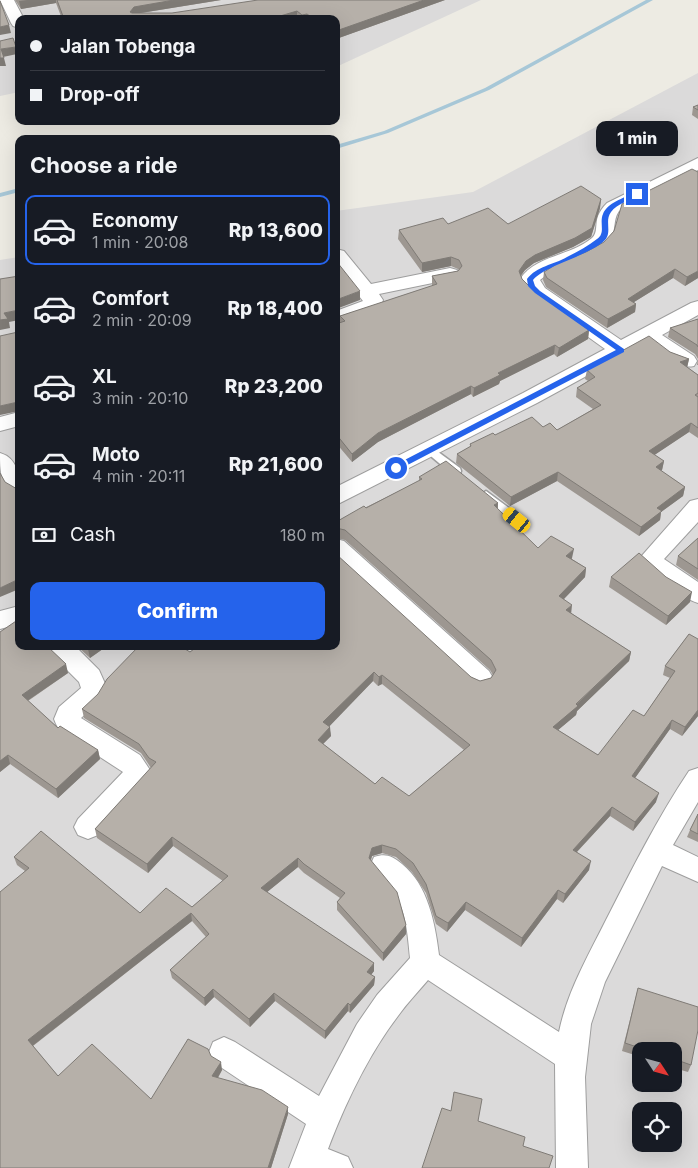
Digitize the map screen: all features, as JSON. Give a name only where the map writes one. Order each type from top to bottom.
[{"type":"street","points":[[6,0],[15,17]]},
{"type":"street","points":[[621,350],[538,292],[532,286],[530,279],[536,272],[569,259],[602,239],[606,232],[604,220],[606,213],[612,207],[698,163]]},
{"type":"street","points":[[340,259],[373,300],[373,304],[340,316]]},
{"type":"street","points":[[366,291],[450,274]]},
{"type":"street","points":[[340,495],[621,350],[698,307]]},
{"type":"street","points":[[649,335],[686,361]]},
{"type":"street","points":[[0,424],[15,420]]},
{"type":"street","points":[[0,461],[15,482]]},
{"type":"street","points":[[698,507],[651,559],[652,563],[698,594]]},
{"type":"street","points":[[340,551],[480,678]]},
{"type":"street","points":[[0,620],[15,616]]},
{"type":"street","points":[[63,650],[90,677],[94,688],[90,695],[68,714],[69,724],[131,763],[137,770],[136,777],[88,826]]},
{"type":"street","points":[[572,1168],[570,1056],[576,1023],[590,983],[655,850],[679,807],[698,779]]},
{"type":"street","points":[[655,850],[698,870]]},
{"type":"street","points":[[338,1168],[306,1164],[324,1118],[368,1034],[388,1005],[425,962],[422,936],[414,905],[404,883],[384,866]]},
{"type":"street","points":[[425,962],[570,1056]]},
{"type":"street","points":[[224,1052],[324,1118]]},
{"type":"lane","points":[[430,450],[517,520]]},
{"type":"shaded area","points":[[0,0],[481,0],[340,65],[340,15],[15,15],[15,93],[0,96]]},
{"type":"shaded area","points":[[698,73],[698,1168],[0,1168],[0,260],[15,258],[15,650],[340,650],[340,210],[473,192]]},
{"type":"building","points":[[57,0],[174,0],[134,7],[130,12],[172,13],[258,0],[424,0],[340,30],[340,15],[302,15],[297,11],[284,15],[63,15]]},
{"type":"building","points":[[0,1],[9,25],[0,27]]},
{"type":"building","points":[[13,38],[15,44],[15,47],[1,49],[4,58],[0,58],[0,41]]},
{"type":"building","points":[[692,169],[698,172],[698,271],[687,277],[675,269],[628,299],[636,304],[608,319],[547,278],[544,272],[558,263],[586,252],[604,242],[614,231],[622,204]]},
{"type":"building","points":[[581,186],[601,199],[592,228],[575,238],[535,255],[526,261],[519,271],[522,279],[531,288],[589,330],[559,348],[555,345],[498,373],[500,375],[474,388],[471,386],[378,433],[352,454],[340,439],[340,323],[345,321],[340,316],[437,284],[432,276],[458,271],[462,266],[459,260],[451,257],[422,263],[399,230],[443,218],[448,224],[488,208],[508,224]]},
{"type":"building","points":[[340,266],[360,291],[340,298]]},
{"type":"building","points":[[15,277],[15,311],[4,313],[8,319],[0,320],[0,279]]},
{"type":"building","points":[[698,319],[698,347],[670,328]]},
{"type":"building","points":[[15,333],[15,403],[0,406],[0,336]]},
{"type":"building","points":[[649,336],[670,352],[689,359],[680,362],[698,375],[698,393],[695,395],[698,397],[698,428],[691,423],[649,451],[664,461],[656,467],[685,487],[657,508],[662,511],[641,527],[558,472],[511,497],[457,454],[471,446],[470,444],[493,433],[495,435],[532,417],[543,427],[550,423],[557,430],[601,405],[577,388],[595,377],[587,370]]},
{"type":"building","points":[[446,461],[498,503],[494,505],[538,548],[551,536],[574,549],[566,556],[586,568],[559,596],[572,605],[566,610],[631,652],[576,704],[578,706],[553,727],[598,755],[633,710],[644,716],[675,671],[665,666],[689,634],[698,639],[698,710],[685,727],[672,720],[632,776],[659,793],[635,822],[612,807],[573,850],[591,861],[565,894],[558,890],[522,938],[466,902],[448,923],[436,916],[426,884],[413,863],[396,849],[382,845],[372,848],[369,858],[397,892],[406,925],[383,953],[337,902],[345,893],[298,858],[261,888],[374,963],[367,972],[375,977],[350,1005],[348,1003],[325,1031],[274,993],[249,1019],[213,989],[204,998],[170,970],[209,934],[191,913],[28,1040],[58,1076],[92,1044],[151,1099],[188,1039],[208,1049],[211,1056],[221,1062],[212,1076],[262,1090],[288,1107],[268,1168],[0,1168],[0,892],[29,868],[14,857],[41,831],[140,913],[166,888],[192,907],[228,876],[172,837],[147,864],[95,829],[156,762],[149,758],[139,744],[82,709],[98,694],[107,679],[135,650],[187,650],[190,652],[193,650],[340,650],[340,558],[471,677],[480,681],[491,678],[496,670],[491,660],[345,530],[340,529],[340,520],[364,506],[366,508],[422,479],[419,477]],"holes":[[[374,672],[379,677],[382,675],[470,745],[409,796],[382,777],[375,784],[318,740],[330,727],[323,722]]]},
{"type":"building","points":[[0,473],[5,482],[15,488],[15,581],[0,588]]},
{"type":"building","points":[[698,538],[698,569],[678,556]]},
{"type":"building","points":[[639,553],[666,577],[692,592],[668,616],[611,577]]},
{"type":"building","points":[[15,622],[15,650],[51,650],[66,664],[22,695],[58,728],[60,726],[98,750],[56,789],[8,755],[0,761],[0,632]]},
{"type":"building","points":[[698,814],[698,834],[690,830]]},
{"type":"building","points":[[638,988],[698,1007],[698,1030],[691,1065],[682,1062],[682,1042],[632,1042],[632,1045],[625,1043]]},
{"type":"building","points":[[454,1092],[482,1099],[478,1121],[525,1137],[523,1146],[553,1156],[549,1168],[422,1168],[442,1108],[451,1111]]},
{"type":"waterway","points":[[340,146],[386,132],[487,89],[650,0]]},
{"type":"waterway","points":[[0,195],[15,191]]},
{"type":"route","points":[[396,468],[621,350],[538,292],[532,286],[530,279],[536,272],[569,259],[602,239],[606,232],[604,220],[606,213],[612,207],[637,194]]}]
